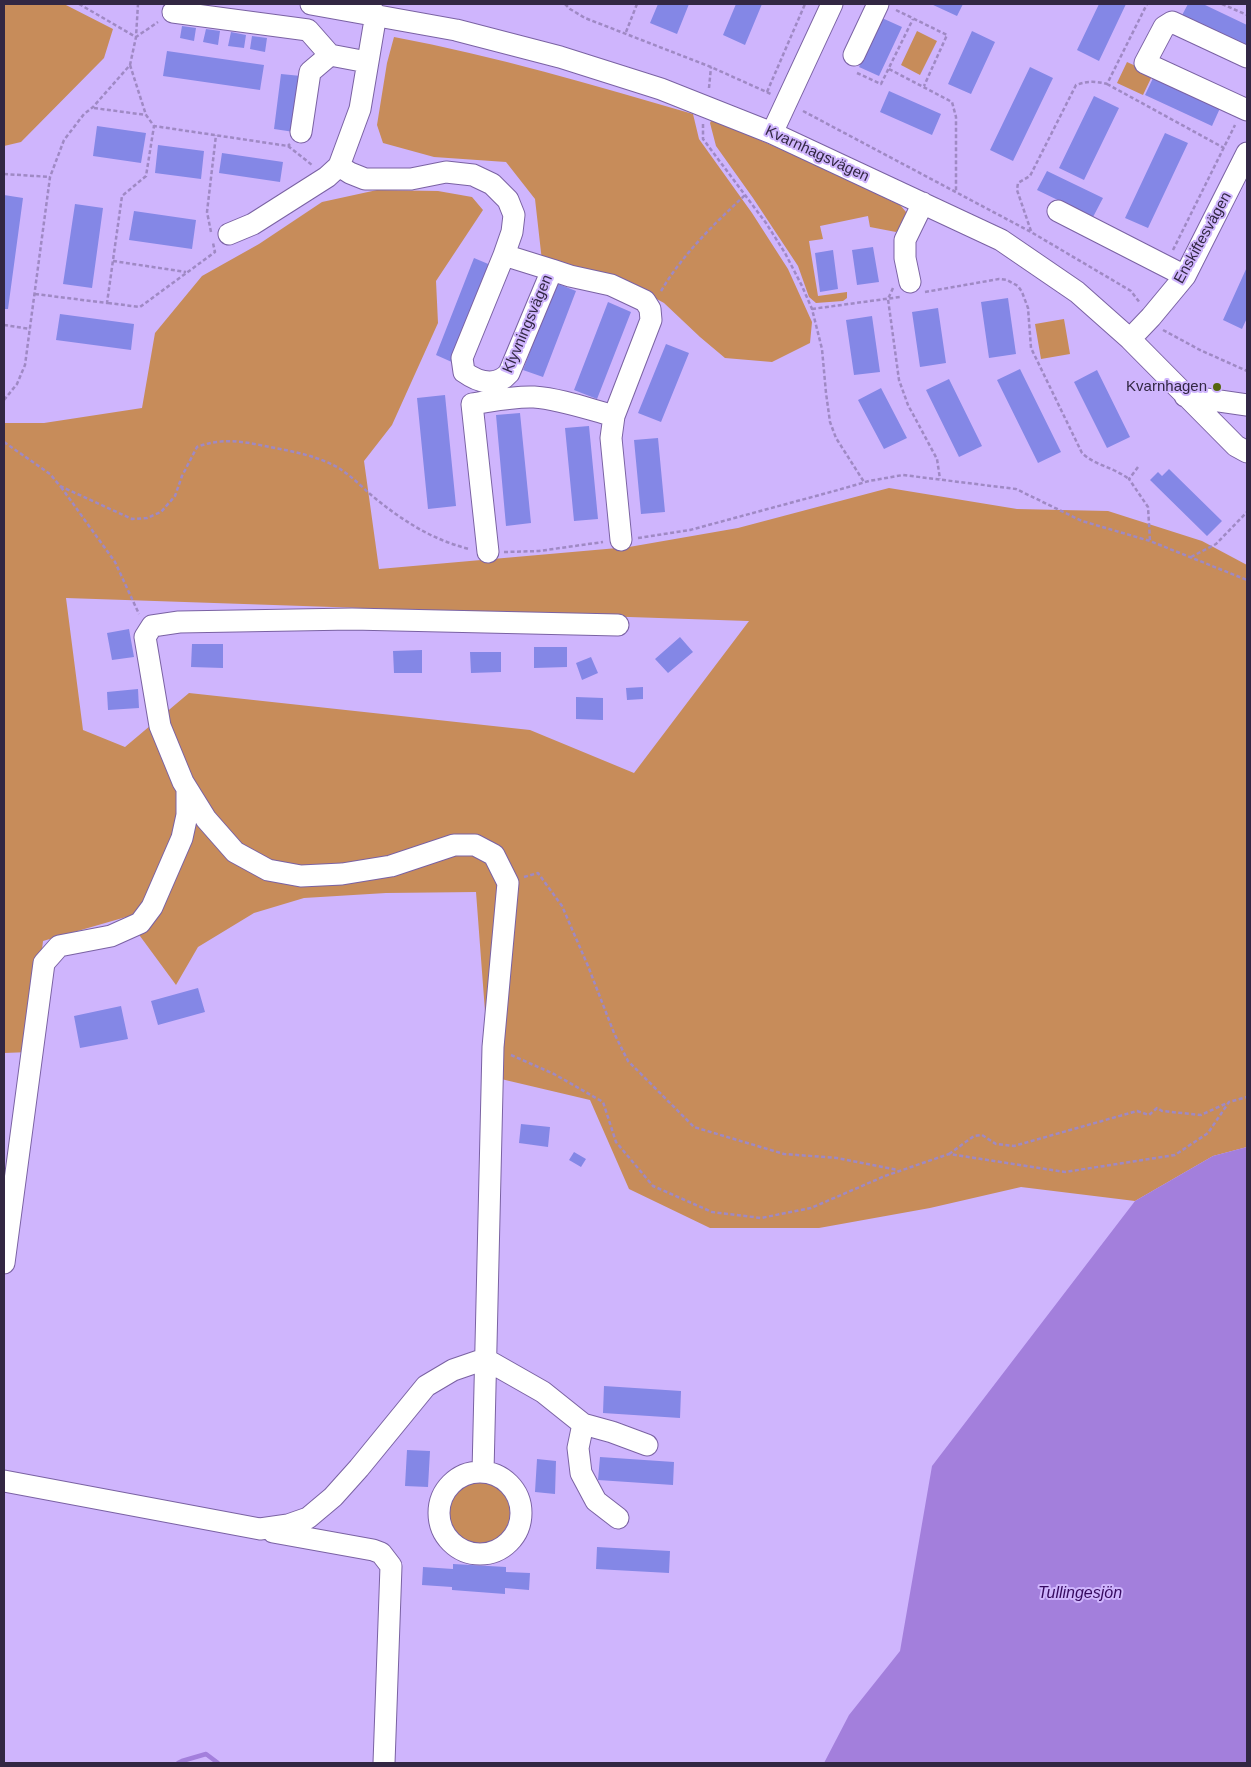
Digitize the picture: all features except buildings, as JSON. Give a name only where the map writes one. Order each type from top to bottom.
[{"type":"street","name":"Kvarnhagsvägen","points":[[311,4],[374,11],[456,30],[560,57],[660,89],[772,133],[1001,240],[1077,292],[1130,339],[1236,446],[1247,452]]},
{"type":"street","points":[[772,133],[788,103],[832,4]]},
{"type":"street","points":[[854,55],[884,6]]},
{"type":"street","points":[[229,234],[253,224],[333,171],[360,109],[374,11]]},
{"type":"street","points":[[173,12],[308,30],[330,55],[367,62]]},
{"type":"street","points":[[1245,109],[1145,63],[1164,26],[1172,22],[1247,57]]},
{"type":"street","points":[[294,139],[310,72],[330,55]]},
{"type":"street","name":"Enskiftesvägen","points":[[1130,339],[1185,276],[1245,165]]},
{"type":"street","points":[[333,171],[350,173],[365,179],[411,179],[446,172],[473,175],[492,184],[508,200],[514,216],[512,232],[462,358],[464,372],[468,375],[472,404],[488,552]]},
{"type":"street","points":[[914,290],[905,258],[905,240],[923,203]]},
{"type":"street","points":[[1058,211],[1185,276]]},
{"type":"street","name":"Klyvningsvägen","points":[[468,375],[490,383],[498,382],[509,373],[552,270],[504,256]]},
{"type":"street","points":[[552,270],[611,285],[645,301],[650,309],[651,320],[614,416],[611,438],[621,540]]},
{"type":"street","points":[[1185,396],[1247,405]]},
{"type":"street","points":[[472,404],[515,397],[534,397],[584,407],[614,416]]},
{"type":"street","points":[[483,1472],[493,1047],[508,883],[494,855],[476,845],[454,845],[391,866],[342,874],[301,876],[268,870],[235,852],[211,825],[187,788],[160,726],[145,637],[152,626],[179,622],[352,619],[618,625]]},
{"type":"street","points":[[4,1263],[44,963],[59,946],[111,936],[140,923],[152,907],[182,838],[187,815],[187,788]]},
{"type":"street","points":[[260,1530],[288,1525],[308,1518],[359,1468],[426,1386],[453,1370],[485,1359],[543,1392],[583,1424],[647,1445]]},
{"type":"street","points":[[583,1424],[578,1448],[581,1473],[596,1501],[618,1518]]},
{"type":"street","points":[[4,1481],[381,1553],[391,1566],[384,1763]]},
{"type":"street","points":[[327,1501],[324,1516],[326,1531],[334,1543]]},
{"type":"path","points":[[78,4],[136,37]]},
{"type":"path","points":[[4,400],[17,384],[25,365],[50,177],[64,140],[84,114],[93,107],[130,65],[136,37],[138,4]]},
{"type":"path","points":[[565,4],[585,18],[711,68],[788,103]]},
{"type":"path","points":[[626,33],[637,4]]},
{"type":"path","points":[[767,92],[805,4]]},
{"type":"path","points":[[1107,84],[1147,4]]},
{"type":"path","points":[[1222,4],[1247,15]]},
{"type":"path","points":[[884,6],[947,35],[924,86]]},
{"type":"path","points":[[136,37],[173,12]]},
{"type":"path","points":[[854,55],[848,67],[881,84],[914,19]]},
{"type":"path","points":[[107,303],[122,196],[146,176],[154,126],[146,115],[130,65]]},
{"type":"path","points":[[708,97],[711,68]]},
{"type":"path","points":[[889,69],[952,102],[956,117],[956,192]]},
{"type":"path","points":[[1031,232],[1017,190],[1018,183],[1030,176],[1076,85],[1093,81],[1107,84],[1224,148]]},
{"type":"path","points":[[93,107],[146,115]]},
{"type":"path","points":[[1165,267],[1245,109]]},
{"type":"path","points":[[703,118],[703,139],[766,223],[785,254],[812,309],[822,349],[830,422],[836,438],[864,482]]},
{"type":"path","points":[[154,126],[216,135],[294,139],[333,171]]},
{"type":"path","points":[[35,294],[140,307],[215,252],[207,212],[216,135]]},
{"type":"path","points":[[4,174],[50,177]]},
{"type":"path","points":[[650,309],[674,270],[709,228],[745,195]]},
{"type":"path","points":[[113,261],[186,272]]},
{"type":"path","points":[[812,309],[888,299],[914,290],[999,279],[1007,280],[1018,286],[1028,308],[1031,348],[1082,453],[1089,460],[1118,471],[1128,479],[1148,507],[1150,541]]},
{"type":"path","points":[[888,299],[899,380],[908,405],[937,459],[940,479]]},
{"type":"path","points":[[4,325],[30,329]]},
{"type":"path","points":[[60,486],[132,519],[146,518],[161,512],[175,496],[182,476],[197,447],[211,442],[239,440],[318,457],[340,468],[412,526],[455,546],[488,552],[539,551],[690,530],[864,482],[903,475],[1016,490],[1082,521],[1150,541],[1247,580]]},
{"type":"path","points":[[4,442],[50,474],[115,562],[139,612],[145,637]]},
{"type":"path","points":[[1128,479],[1138,467]]},
{"type":"path","points":[[1190,558],[1216,544],[1247,512]]},
{"type":"path","points":[[508,883],[538,873],[562,906],[614,1033],[628,1061],[694,1127],[784,1154],[837,1158],[900,1171]]},
{"type":"path","points":[[493,1047],[554,1074],[603,1102],[616,1142],[653,1186],[712,1212],[761,1218],[811,1208],[885,1176],[949,1154],[974,1136],[982,1135],[996,1144],[1014,1146],[1137,1111],[1149,1115],[1157,1108],[1162,1111],[1201,1115],[1229,1102],[1247,1097]]},
{"type":"path","points":[[949,1154],[1065,1172],[1175,1155],[1208,1133],[1229,1102]]},
{"type":"shaded area","points":[[4,4],[64,4],[113,29],[104,58],[21,142],[4,146]]},
{"type":"shaded area","points":[[917,31],[937,41],[920,75],[901,65]]},
{"type":"shaded area","points":[[394,37],[507,62],[693,114],[699,139],[752,213],[788,269],[812,322],[810,343],[772,362],[725,358],[664,303],[635,287],[542,261],[535,199],[506,162],[434,157],[383,143],[377,125],[387,63]]},
{"type":"shaded area","points":[[1127,62],[1153,74],[1143,95],[1117,83]]},
{"type":"shaded area","points":[[712,119],[896,200],[906,212],[905,224],[896,232],[870,227],[868,216],[820,226],[823,239],[809,241],[818,296],[847,292],[847,298],[843,301],[816,303],[809,297],[798,266],[716,146],[710,123]]},
{"type":"shaded area","points":[[377,190],[438,191],[472,197],[483,210],[436,281],[438,323],[392,425],[364,461],[379,569],[629,547],[738,528],[889,488],[1017,509],[1108,511],[1202,541],[1247,565],[1247,1147],[1213,1156],[1135,1201],[1021,1187],[930,1208],[819,1228],[710,1228],[629,1189],[590,1100],[501,1079],[487,1038],[476,892],[386,893],[304,898],[254,913],[198,947],[176,985],[126,917],[43,941],[30,1052],[4,1053],[4,423],[44,423],[142,408],[155,333],[202,276],[259,244],[322,202]],"holes":[[[66,598],[749,621],[634,773],[530,730],[189,693],[125,747],[83,730]]]},
{"type":"shaded area","points":[[1064,319],[1070,354],[1041,359],[1035,324]]},
{"type":"shaded area","points":[[479,1482],[491,1484],[501,1491],[508,1501],[510,1513],[508,1525],[501,1535],[491,1542],[479,1544],[467,1542],[457,1535],[450,1525],[448,1513],[450,1501],[457,1491],[467,1484]]},
{"type":"water","name":"Tullingesjön","points":[[1247,1147],[1247,1763],[824,1763],[849,1715],[900,1651],[932,1466],[1135,1201],[1213,1156]]},
{"type":"waterway","points":[[178,1763],[206,1754],[218,1763]]},
{"type":"place","name":"Kvarnhagen","points":[[1217,387]]}]
